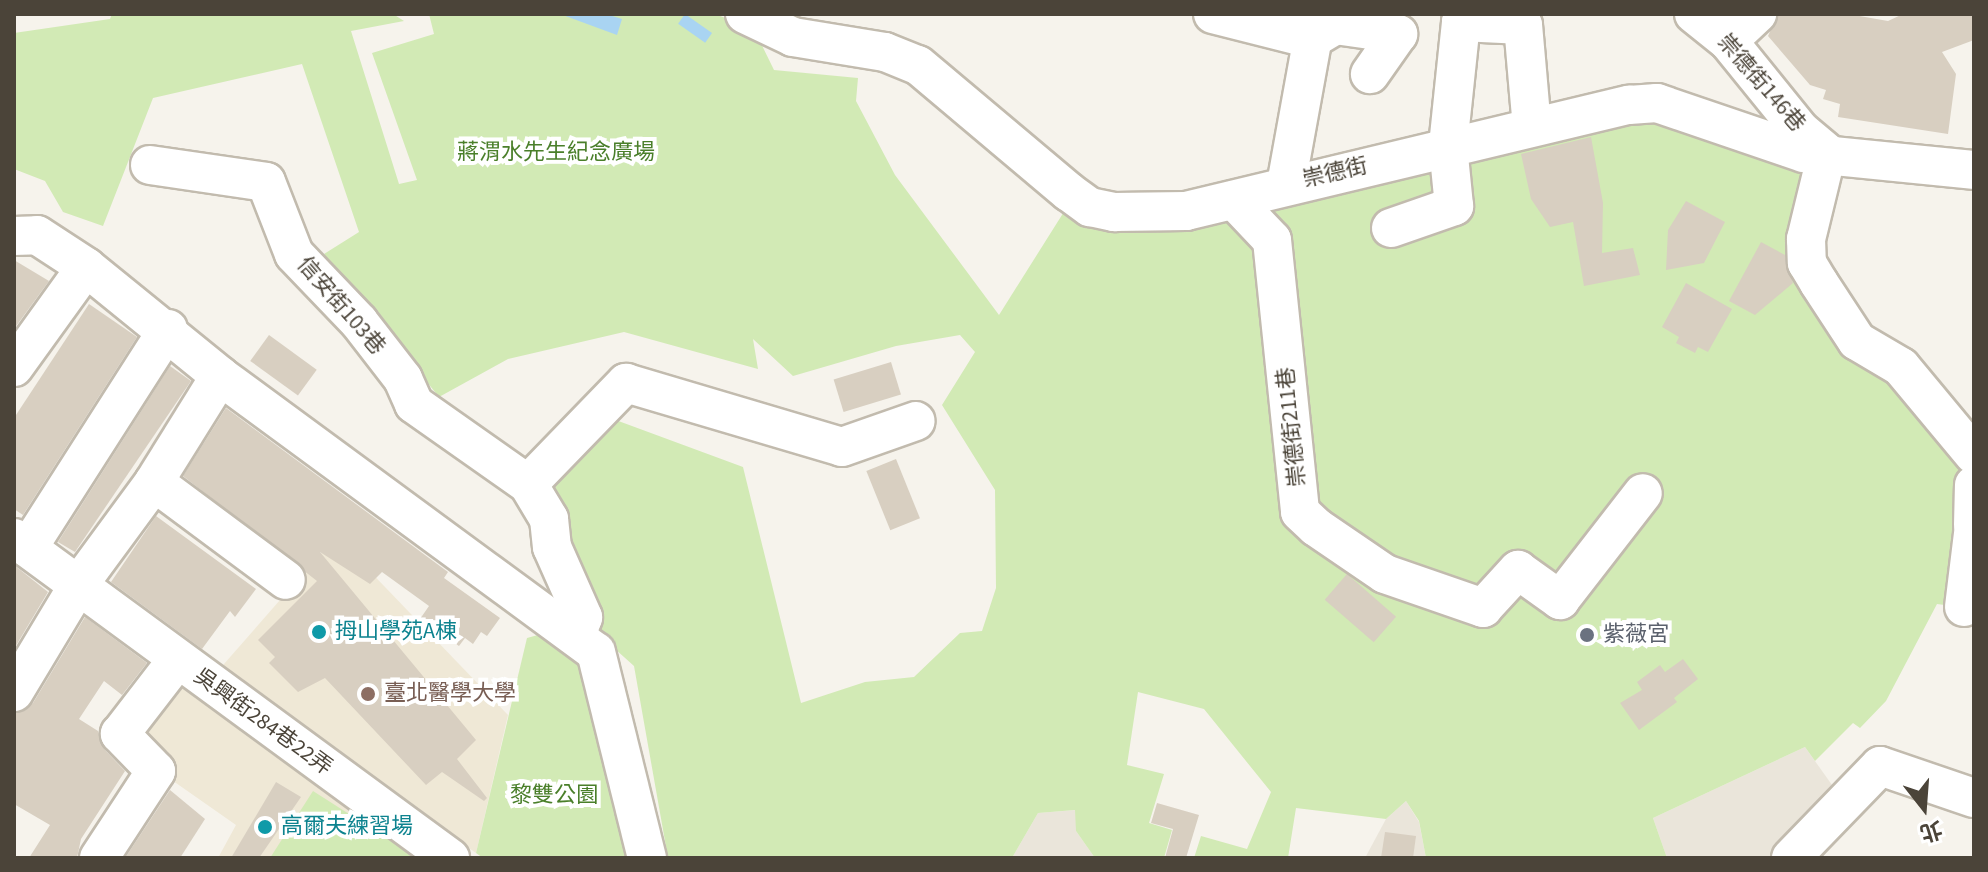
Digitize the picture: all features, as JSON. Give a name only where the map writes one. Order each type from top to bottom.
[{"type":"street","name":"崇德街","points":[[745,14],[793,37],[885,52],[918,65],[982,123],[1090,207],[1143,214],[1234,200],[1448,146],[1657,103],[1804,153],[1974,170]]},
{"type":"street","points":[[1213,14],[1398,34],[1370,74]]},
{"type":"street","name":"崇德街146巷","points":[[1694,14],[1728,41],[1800,130],[1827,153]]},
{"type":"street","points":[[1728,41],[1757,14]]},
{"type":"street","points":[[1391,228],[1454,206],[1448,146],[1461,22],[1523,25],[1532,127]]},
{"type":"street","points":[[1286,185],[1315,26]]},
{"type":"street","points":[[1827,153],[1806,239],[1807,263],[1857,341],[1901,367],[1974,455]]},
{"type":"street","name":"信安街103巷","points":[[150,165],[266,182],[294,254],[359,322],[403,379],[414,404],[528,484],[549,519],[552,547],[583,617],[576,637]]},
{"type":"street","name":"崇德街211巷","points":[[1234,200],[1272,240],[1300,512],[1316,527],[1385,574],[1483,608],[1518,570],[1560,600],[1643,493]]},
{"type":"street","points":[[14,236],[37,235],[86,267],[168,329],[220,376],[596,652],[647,858]]},
{"type":"street","points":[[14,367],[86,267]]},
{"type":"street","points":[[21,543],[168,329]]},
{"type":"street","points":[[14,692],[77,587],[154,482],[220,376]]},
{"type":"street","points":[[528,484],[626,383],[842,447],[916,421]]},
{"type":"street","points":[[154,482],[286,580]]},
{"type":"street","points":[[1964,607],[1974,485]]},
{"type":"street","name":"吳興街284巷22弄","points":[[21,543],[450,858]]},
{"type":"street","points":[[99,858],[156,771],[120,734],[177,660]]},
{"type":"street","points":[[1791,858],[1880,766],[1974,798]]},
{"type":"shaded area","name":"臺北醫學大學","points":[[336,536],[508,715],[476,853],[217,672]]},
{"type":"shaded area","points":[[182,678],[428,858],[218,858],[236,825],[166,776],[125,735]]},
{"type":"shaded area","points":[[1805,747],[1837,792],[1772,858],[1667,858],[1653,818]]},
{"type":"shaded area","points":[[1406,801],[1419,822],[1426,858],[1365,858],[1386,819]]},
{"type":"shaded area","points":[[1076,810],[1076,831],[1095,858],[1012,858],[1038,813]]},
{"type":"green space","name":"蔣渭水先生紀念廣場","points":[[112,14],[393,14],[404,21],[351,31],[399,184],[417,180],[372,53],[434,34],[429,14],[715,14],[754,29],[774,70],[858,78],[856,101],[895,175],[999,315],[1067,207],[1190,216],[1656,108],[1819,156],[1804,265],[1962,465],[1971,498],[1960,607],[1937,604],[1886,701],[1860,728],[1853,723],[1815,761],[1805,747],[1653,818],[1667,858],[1426,858],[1419,821],[1406,801],[1386,819],[1296,808],[1288,858],[1194,858],[1201,836],[1247,849],[1271,792],[1204,709],[1138,692],[1127,765],[1164,774],[1149,823],[1172,830],[1164,858],[1095,858],[1076,831],[1075,810],[1038,813],[1012,858],[668,858],[634,666],[595,631],[542,491],[613,419],[743,467],[801,703],[865,682],[914,677],[960,633],[982,631],[996,588],[995,490],[942,405],[975,352],[960,335],[896,346],[793,376],[753,339],[758,369],[624,332],[508,359],[439,397],[324,254],[359,232],[302,64],[153,98],[103,226],[63,212],[45,181],[14,169],[14,33],[110,19]]},
{"type":"green space","name":"黎雙公園","points":[[545,633],[586,663],[633,858],[483,858],[476,853],[527,638]]},
{"type":"green space","points":[[313,791],[418,858],[270,858]]},
{"type":"water","points":[[560,14],[606,14],[622,19],[617,35]]},
{"type":"water","points":[[685,14],[712,33],[705,43],[678,24]]},
{"type":"building","points":[[1778,14],[1848,14],[1888,21],[1903,14],[1974,14],[1974,40],[1942,52],[1956,74],[1948,134],[1838,117],[1840,104],[1823,99],[1826,90],[1810,85],[1768,36]]},
{"type":"building","points":[[1591,137],[1603,203],[1602,253],[1633,248],[1640,275],[1584,286],[1573,222],[1550,227],[1531,199],[1521,154]]},
{"type":"building","points":[[1686,201],[1725,222],[1704,263],[1666,270],[1668,230]]},
{"type":"building","points":[[1761,242],[1785,255],[1793,283],[1755,315],[1729,301]]},
{"type":"building","points":[[14,260],[49,281],[14,329]]},
{"type":"building","points":[[1686,283],[1732,309],[1708,352],[1698,347],[1695,353],[1676,343],[1679,337],[1662,327]]},
{"type":"building","points":[[89,304],[137,337],[23,515],[14,509],[14,418]]},
{"type":"building","points":[[269,335],[317,370],[298,396],[250,361]]},
{"type":"building","points":[[891,362],[901,395],[844,412],[834,380]]},
{"type":"building","points":[[170,366],[191,381],[75,552],[58,542]]},
{"type":"building","points":[[226,408],[448,572],[444,578],[500,618],[487,636],[481,632],[473,644],[465,638],[459,646],[420,619],[429,606],[382,572],[370,584],[320,552],[476,740],[457,759],[487,798],[484,801],[442,772],[426,785],[325,678],[298,692],[269,663],[275,657],[258,640],[317,581],[183,476]]},
{"type":"building","points":[[896,459],[920,518],[890,530],[866,471]]},
{"type":"building","points":[[156,516],[256,589],[235,617],[230,611],[202,649],[111,582]]},
{"type":"building","points":[[14,565],[48,592],[14,649]]},
{"type":"building","points":[[1347,574],[1396,617],[1374,642],[1325,600]]},
{"type":"building","points":[[85,617],[147,663],[122,695],[104,681],[79,719],[98,731],[104,749],[125,771],[81,839],[77,858],[29,858],[50,825],[14,804],[14,714],[33,703]]},
{"type":"building","points":[[1683,659],[1698,679],[1674,698],[1677,702],[1639,730],[1620,703],[1642,690],[1637,682],[1660,665],[1665,672]]},
{"type":"building","name":"高爾夫練習場","points":[[276,782],[301,797],[259,858],[231,858]]},
{"type":"building","points":[[170,790],[205,819],[180,858],[125,858]]},
{"type":"building","points":[[1157,803],[1199,815],[1186,858],[1165,858],[1173,829],[1151,823]]},
{"type":"building","points":[[1385,832],[1416,836],[1413,858],[1381,858]]},
{"type":"place","name":"拇山學苑A棟","points":[[319,632]]},
{"type":"place","name":"紫薇宮","points":[[1587,635]]},
{"type":"place","name":"臺北醫學大學","points":[[368,694]]},
{"type":"place","name":"高爾夫練習場","points":[[265,827]]}]
